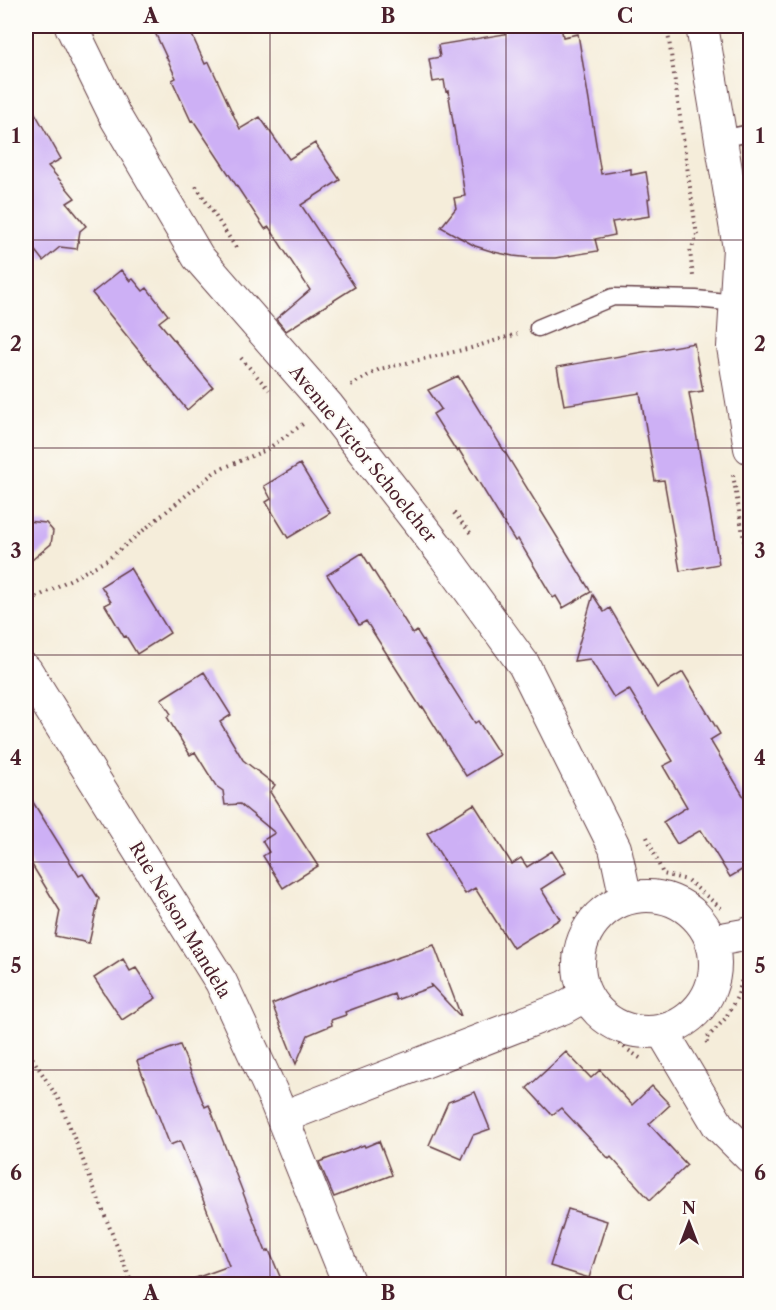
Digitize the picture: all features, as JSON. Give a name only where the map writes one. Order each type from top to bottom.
[{"type":"street","name":"Avenue Victor Schoelcher","points":[[71,26],[116,118],[198,257],[328,406],[443,554],[525,665],[615,848],[626,899]]},
{"type":"street","points":[[702,26],[736,136],[743,301],[733,347],[750,448]]},
{"type":"street","name":"Rue Nelson Mandela","points":[[26,670],[221,982],[283,1117],[349,1284]]},
{"type":"street","points":[[283,1117],[574,1001],[599,1013],[618,1026],[639,1032],[662,1031],[683,1022],[692,1014],[700,1006],[711,987],[715,964],[711,941],[701,923],[686,909],[667,899],[646,896],[626,899],[605,910],[589,928],[580,949],[574,1001]]},
{"type":"street","points":[[711,941],[747,934]]},
{"type":"street","points":[[662,1031],[718,1125],[750,1157]]},
{"type":"lane","points":[[538,328],[613,297],[743,301]]},
{"type":"path","points":[[26,603],[107,560],[216,471],[266,450],[328,406],[350,386],[380,369],[471,348],[538,328]]},
{"type":"path","points":[[240,357],[271,392]]},
{"type":"path","points":[[294,417],[301,425]]},
{"type":"path","points":[[595,900],[577,915],[564,954],[563,972],[555,983],[574,1001],[568,1023],[587,1022],[644,1061]]},
{"type":"path","points":[[707,1047],[706,1039],[725,1019],[749,968],[747,934]]},
{"type":"path","points":[[26,1048],[60,1102],[132,1284]]},
{"type":"building","points":[[152,26],[188,26],[205,64],[209,62],[240,129],[260,117],[289,159],[315,143],[340,180],[301,205],[355,287],[286,331],[276,319],[310,290],[269,227],[265,229],[193,120],[191,121],[172,80],[176,78]]},
{"type":"building","points":[[504,26],[561,26],[563,37],[578,34],[601,174],[631,169],[631,175],[646,172],[650,216],[612,222],[615,235],[595,239],[598,251],[555,258],[513,256],[475,246],[441,227],[456,208],[454,198],[465,196],[448,91],[446,92],[444,80],[433,82],[429,59],[440,57],[438,45],[505,34]]},
{"type":"building","points":[[26,97],[61,159],[48,166],[75,198],[67,203],[86,226],[80,231],[77,249],[60,247],[43,261],[26,239]]},
{"type":"building","points":[[121,270],[143,291],[147,288],[168,315],[159,322],[213,387],[187,410],[92,293]]},
{"type":"building","points":[[694,343],[703,391],[689,393],[719,564],[680,571],[664,480],[655,481],[640,393],[564,405],[557,367]]},
{"type":"building","points":[[458,376],[591,592],[563,608],[556,596],[553,598],[518,539],[515,541],[459,450],[457,452],[433,414],[441,409],[428,390]]},
{"type":"building","points":[[300,464],[330,513],[288,538],[266,502],[271,499],[264,486]]},
{"type":"building","points":[[26,521],[46,523],[53,531],[51,544],[26,565]]},
{"type":"building","points":[[362,553],[413,634],[417,631],[475,723],[478,721],[500,755],[466,776],[366,621],[359,625],[327,575]]},
{"type":"building","points":[[130,568],[170,633],[137,654],[105,605],[111,602],[101,586]]},
{"type":"building","points":[[593,595],[604,612],[610,608],[657,688],[683,672],[720,734],[710,740],[750,807],[750,865],[730,877],[701,830],[677,844],[663,822],[687,807],[663,766],[673,761],[629,689],[614,698],[590,659],[574,661]]},
{"type":"building","points":[[204,672],[231,715],[220,722],[243,760],[275,785],[270,792],[318,866],[283,888],[263,856],[269,852],[262,841],[275,833],[240,804],[225,805],[223,791],[216,786],[195,752],[190,755],[167,717],[171,714],[161,699]]},
{"type":"building","points":[[26,791],[79,876],[83,874],[99,899],[89,943],[55,936],[60,911],[26,855]]},
{"type":"building","points":[[474,804],[512,864],[521,858],[527,867],[552,851],[566,873],[541,889],[560,919],[513,948],[475,888],[465,894],[427,833]]},
{"type":"building","points":[[434,945],[461,1016],[430,984],[431,987],[396,1000],[394,994],[345,1012],[346,1015],[331,1020],[332,1025],[308,1035],[296,1064],[272,1004],[327,982]]},
{"type":"building","points":[[123,959],[130,971],[136,968],[156,998],[122,1020],[94,978]]},
{"type":"building","points":[[180,1045],[205,1107],[209,1105],[266,1252],[269,1250],[281,1279],[266,1284],[186,1284],[185,1282],[229,1266],[180,1141],[170,1145],[137,1061]]},
{"type":"building","points":[[566,1052],[591,1078],[600,1070],[632,1105],[652,1086],[670,1105],[649,1124],[687,1165],[650,1200],[611,1157],[609,1159],[561,1108],[552,1115],[527,1088]]},
{"type":"building","points":[[475,1092],[490,1129],[473,1135],[462,1159],[429,1145],[448,1102]]},
{"type":"building","points":[[379,1141],[392,1175],[334,1197],[319,1162]]},
{"type":"building","points":[[568,1209],[607,1221],[589,1278],[550,1266]]}]
